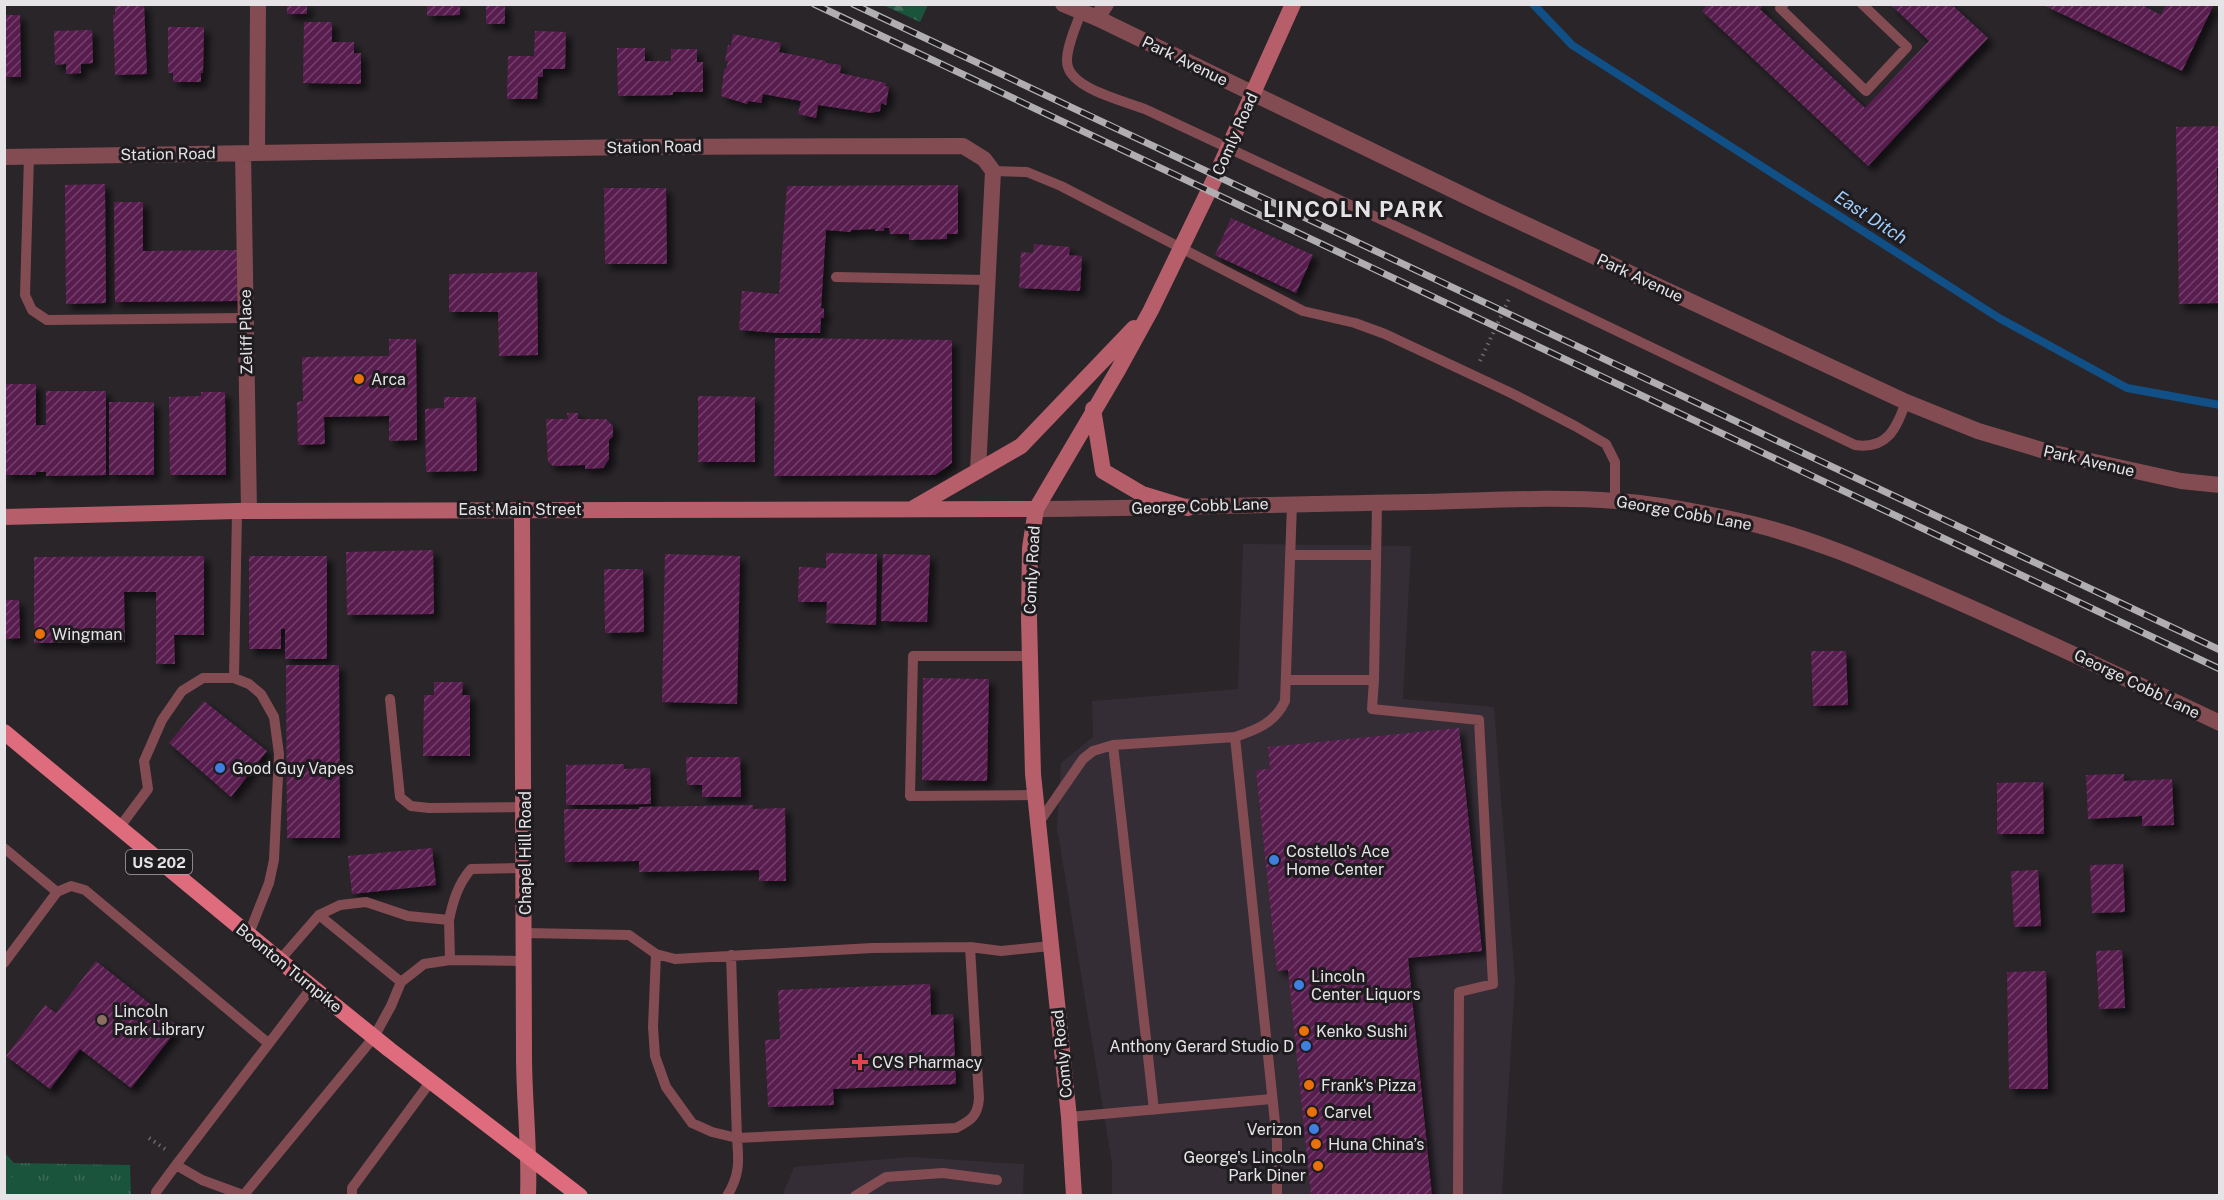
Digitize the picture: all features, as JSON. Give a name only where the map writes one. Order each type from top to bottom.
[{"type":"main road","name":"Comly Road","points":[[1074,1196],[1069,1117],[1034,795],[1029,656],[1030,548],[1036,509],[1151,310],[1213,182],[1293,4]]},
{"type":"main road","points":[[912,510],[1021,446],[1151,310]]},
{"type":"main road","points":[[1093,410],[1103,471],[1142,494],[1188,508]]},
{"type":"main road","name":"East Main Street","points":[[4,518],[243,511],[1036,509]]},
{"type":"main road","name":"Chapel Hill Road","points":[[522,510],[525,807],[524,1066],[529,1158],[528,1196]]},
{"type":"main road","name":"Boonton Turnpike","points":[[4,732],[279,961],[430,1082],[580,1196]]},
{"type":"street","name":"Zeliff Place","points":[[243,511],[250,153],[258,4]]},
{"type":"street","name":"Park Avenue","points":[[1064,4],[1095,11],[1495,210],[1906,402],[1978,431],[2045,451],[2181,481],[2220,485]]},
{"type":"street","name":"Station Road","points":[[4,157],[648,147],[963,146],[984,159],[993,171]]},
{"type":"street","points":[[978,471],[993,171]]},
{"type":"street","name":"George Cobb Lane","points":[[1036,509],[1615,500],[1656,505],[1733,519],[1780,531],[1848,554],[2049,641],[2220,723]]},
{"type":"lane","points":[[1784,4],[1780,8],[1866,91],[1907,47],[1862,4]]},
{"type":"lane","points":[[1095,11],[1068,51],[1067,64],[1070,74],[1082,84],[1147,110],[1517,283],[1855,445],[1868,447],[1889,437],[1898,424],[1906,402]]},
{"type":"lane","points":[[29,156],[26,295],[32,310],[47,320],[246,318]]},
{"type":"lane","points":[[993,171],[1027,172],[1061,186],[1303,311],[1355,323],[1385,334],[1575,426],[1606,444],[1615,462],[1615,500]]},
{"type":"lane","points":[[836,278],[987,280]]},
{"type":"lane","points":[[1377,503],[1372,709],[1479,720],[1493,984],[1459,992],[1458,1196]]},
{"type":"lane","points":[[1038,824],[1083,759],[1092,751],[1113,745],[1235,737],[1268,723],[1280,711],[1285,701],[1287,680],[1292,504]]},
{"type":"lane","points":[[234,678],[243,511]]},
{"type":"lane","points":[[1290,555],[1375,555]]},
{"type":"lane","points":[[1029,656],[913,656],[910,796],[1034,795]]},
{"type":"lane","points":[[120,828],[148,789],[144,761],[162,720],[182,691],[203,678],[234,678],[249,684],[261,694],[274,717],[279,754],[274,860],[269,883],[248,936]]},
{"type":"lane","points":[[1287,680],[1374,680]]},
{"type":"lane","points":[[390,699],[400,797],[411,806],[429,808],[525,807]]},
{"type":"lane","points":[[1235,737],[1277,1142],[1277,1196]]},
{"type":"lane","points":[[1113,745],[1154,1110]]},
{"type":"lane","points":[[4,848],[57,892]]},
{"type":"lane","points":[[450,960],[448,920],[454,897],[463,878],[471,869],[525,868]]},
{"type":"lane","points":[[4,963],[57,892],[71,886],[85,890],[268,1043]]},
{"type":"lane","points":[[279,961],[319,915],[340,905],[366,902],[408,916],[448,920]]},
{"type":"lane","points":[[319,915],[401,982]]},
{"type":"lane","points":[[525,933],[629,935],[656,954],[675,959],[872,948],[970,947],[1001,951],[1050,946]]},
{"type":"lane","points":[[656,954],[653,1028],[655,1056],[666,1087],[692,1123],[712,1132],[737,1138],[956,1128],[972,1120],[978,1110],[979,1098],[970,947]]},
{"type":"lane","points":[[727,1196],[736,1181],[739,1162],[731,955]]},
{"type":"lane","points":[[176,1165],[202,1180],[243,1195],[374,1037],[401,982],[424,964],[450,960],[524,961]]},
{"type":"lane","points":[[156,1196],[156,1192],[176,1165],[312,987]]},
{"type":"lane","points":[[352,1196],[352,1188],[430,1082]]},
{"type":"lane","points":[[1069,1117],[1272,1099]]},
{"type":"lane","points":[[855,1196],[885,1177],[943,1173],[997,1180]]},
{"type":"path","points":[[1473,376],[1517,283]]},
{"type":"shaded area","points":[[1243,544],[1411,546],[1403,699],[1494,707],[1515,981],[1502,1195],[1112,1195],[1112,1164],[1057,827],[1061,763],[1093,737],[1092,701],[1238,689]]},
{"type":"shaded area","points":[[910,1157],[1024,1164],[1023,1195],[782,1196],[794,1167]]},
{"type":"green space","points":[[883,5],[928,5],[920,22]]},
{"type":"green space","points":[[4,1152],[14,1163],[130,1165],[131,1195],[5,1195]]},
{"type":"green space","points":[[4,1170],[16,1181],[118,1187],[118,1195],[5,1195]]},
{"type":"building","points":[[115,4],[144,4],[147,74],[115,75],[113,15],[115,15]]},
{"type":"building","points":[[287,4],[307,4],[307,14],[287,14]]},
{"type":"building","points":[[427,4],[460,4],[460,15],[427,16]]},
{"type":"building","points":[[486,4],[505,4],[505,24],[486,24]]},
{"type":"building","points":[[1708,4],[1764,4],[1760,9],[1865,108],[1929,41],[1890,4],[1951,4],[1988,38],[1868,166],[1702,11]]},
{"type":"building","points":[[2041,4],[2140,4],[2161,15],[2166,4],[2214,4],[2182,71]]},
{"type":"building","points":[[4,15],[20,15],[21,77],[4,77]]},
{"type":"building","points":[[304,22],[332,22],[332,42],[354,42],[354,53],[361,53],[361,84],[303,83]]},
{"type":"building","points":[[168,27],[204,27],[201,82],[173,82],[173,73],[168,73]]},
{"type":"building","points":[[92,30],[93,63],[81,64],[81,73],[66,74],[66,64],[55,65],[54,31]]},
{"type":"building","points":[[535,31],[566,32],[565,69],[543,69],[543,77],[538,77],[537,99],[507,99],[508,56],[534,56]]},
{"type":"building","points":[[733,34],[781,43],[779,52],[841,65],[840,73],[886,83],[885,86],[889,87],[886,105],[881,103],[880,111],[871,113],[818,105],[816,118],[798,114],[801,101],[763,94],[761,103],[748,101],[747,104],[721,96],[724,69],[728,61],[725,61],[728,45],[731,46]]},
{"type":"building","points":[[617,48],[645,48],[645,61],[671,61],[671,49],[697,49],[697,62],[703,62],[703,92],[618,96]]},
{"type":"building","points":[[2220,126],[2220,168],[2217,168],[2220,303],[2179,304],[2176,127]]},
{"type":"building","points":[[105,184],[106,303],[66,304],[65,185]]},
{"type":"building","points":[[958,185],[958,234],[947,234],[947,239],[909,240],[909,234],[890,234],[889,228],[884,228],[884,231],[875,231],[875,229],[851,230],[851,232],[826,230],[821,308],[824,308],[824,318],[821,318],[820,333],[739,330],[742,291],[779,294],[787,186]]},
{"type":"building","points":[[604,188],[666,188],[667,264],[605,264]]},
{"type":"building","points":[[114,202],[143,202],[143,251],[238,250],[238,301],[115,302]]},
{"type":"building","name":"LINCOLN PARK","points":[[1231,218],[1313,255],[1296,293],[1215,255]]},
{"type":"building","points":[[1034,244],[1070,247],[1069,255],[1082,256],[1080,291],[1019,288],[1021,252],[1033,253]]},
{"type":"building","points":[[537,272],[538,355],[499,356],[498,312],[449,312],[449,274]]},
{"type":"building","points":[[775,338],[952,340],[952,463],[935,475],[774,476]]},
{"type":"building","name":"Arca","points":[[389,339],[416,339],[417,440],[389,441],[389,416],[324,417],[325,444],[298,445],[297,402],[303,401],[302,357],[389,356]]},
{"type":"building","points":[[4,384],[36,384],[36,425],[46,425],[46,391],[106,391],[106,475],[46,476],[46,472],[36,472],[36,475],[4,475]]},
{"type":"building","points":[[201,392],[225,392],[226,475],[170,475],[169,397],[201,396]]},
{"type":"building","points":[[698,396],[755,397],[755,462],[698,462]]},
{"type":"building","points":[[444,397],[476,397],[477,471],[426,472],[425,409],[444,408]]},
{"type":"building","points":[[109,402],[154,402],[154,475],[109,475]]},
{"type":"building","points":[[567,413],[578,413],[578,419],[606,419],[613,426],[613,436],[609,440],[609,459],[603,468],[585,469],[585,465],[553,466],[548,462],[546,419],[568,419]]},
{"type":"building","points":[[433,550],[434,614],[347,615],[346,552]]},
{"type":"building","points":[[826,553],[877,554],[876,625],[826,623],[827,602],[798,602],[799,567],[826,568]]},
{"type":"building","points":[[665,554],[740,556],[737,704],[662,702]]},
{"type":"building","points":[[883,554],[930,555],[927,622],[881,621]]},
{"type":"building","points":[[204,556],[204,635],[174,635],[175,664],[156,664],[156,592],[124,592],[125,642],[34,643],[34,557]]},
{"type":"building","points":[[249,556],[327,556],[327,659],[285,659],[285,629],[281,629],[281,649],[249,649]]},
{"type":"building","points":[[604,569],[643,569],[644,632],[605,633]]},
{"type":"building","points":[[4,600],[19,600],[20,638],[4,639]]},
{"type":"building","points":[[1811,651],[1846,651],[1848,705],[1813,706]]},
{"type":"building","points":[[286,665],[339,665],[340,838],[287,838]]},
{"type":"building","points":[[923,678],[989,679],[987,781],[922,780]]},
{"type":"building","points":[[434,682],[463,682],[462,695],[470,695],[470,756],[423,756],[424,695],[434,695]]},
{"type":"building","points":[[204,701],[267,751],[231,797],[169,743]]},
{"type":"building","points":[[1459,728],[1482,951],[1408,958],[1432,1196],[1311,1196],[1288,970],[1277,971],[1256,770],[1270,769],[1268,747]]},
{"type":"building","points":[[686,757],[740,757],[741,797],[702,797],[702,785],[687,785]]},
{"type":"building","points":[[624,764],[624,769],[650,768],[651,804],[566,805],[566,765]]},
{"type":"building","points":[[2124,774],[2124,781],[2172,779],[2174,825],[2142,826],[2142,816],[2088,819],[2086,775]]},
{"type":"building","points":[[2043,782],[2044,834],[1997,834],[1997,783]]},
{"type":"building","points":[[753,805],[753,809],[785,808],[786,881],[759,881],[759,870],[639,872],[639,861],[565,862],[564,809]]},
{"type":"building","points":[[432,848],[436,885],[352,894],[348,856]]},
{"type":"building","points":[[2123,864],[2125,912],[2092,913],[2090,865]]},
{"type":"building","points":[[2038,870],[2041,926],[2014,927],[2011,871]]},
{"type":"building","points":[[2122,950],[2125,1008],[2099,1009],[2096,951]]},
{"type":"building","name":"Lincoln Park Library","points":[[96,961],[179,1027],[131,1088],[80,1049],[50,1089],[6,1056],[45,1005],[56,1013]]},
{"type":"building","points":[[2046,971],[2048,1089],[2009,1089],[2007,972]]},
{"type":"building","name":"CVS Pharmacy","points":[[930,984],[931,1015],[953,1014],[956,1084],[833,1089],[834,1105],[768,1107],[765,1040],[780,1039],[778,990]]},
{"type":"waterway","name":"East Ditch","points":[[1533,4],[1572,45],[1999,318],[2127,388],[2220,405]]},
{"type":"railway","points":[[814,4],[2220,669]]},
{"type":"railway","points":[[853,4],[2220,650]]},
{"type":"place","name":"Arca","points":[[359,379]]},
{"type":"place","name":"Wingman","points":[[40,634]]},
{"type":"place","name":"Good Guy Vapes","points":[[220,768]]},
{"type":"place","name":"Costello's Ace Home Center","points":[[1274,860]]},
{"type":"place","name":"Lincoln Center Liquors","points":[[1299,985]]},
{"type":"place","name":"Lincoln Park Library","points":[[102,1020]]},
{"type":"place","name":"Kenko Sushi","points":[[1304,1031]]},
{"type":"place","name":"Anthony Gerard Studio D","points":[[1306,1046]]},
{"type":"place","name":"CVS Pharmacy","points":[[860,1062]]},
{"type":"place","name":"Frank's Pizza","points":[[1309,1085]]},
{"type":"place","name":"Carvel","points":[[1312,1112]]},
{"type":"place","name":"Verizon","points":[[1314,1129]]},
{"type":"place","name":"Huna China’s","points":[[1316,1144]]},
{"type":"place","name":"George's Lincoln Park Diner","points":[[1318,1166]]},
{"type":"district","name":"LINCOLN PARK","points":[[1354,209]]}]
